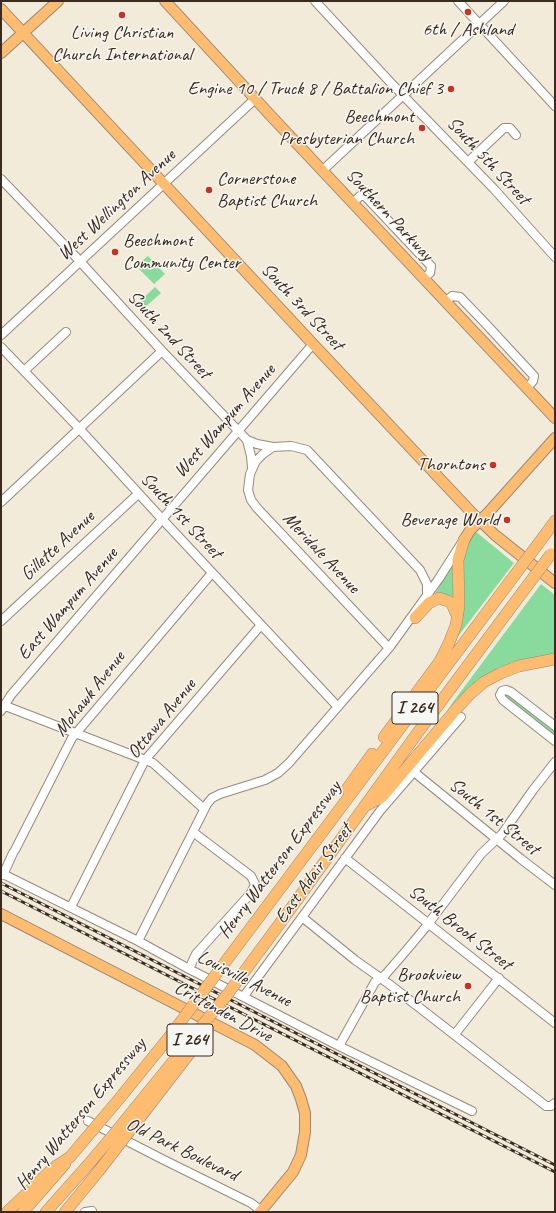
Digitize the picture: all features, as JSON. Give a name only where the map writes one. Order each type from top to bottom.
[{"type":"highway","name":"Henry Watterson Expressway","points":[[23,1212],[95,1129],[151,1059],[347,801],[555,521]]},
{"type":"highway","points":[[316,841],[341,796],[440,661],[449,643],[457,616],[459,600],[458,560],[464,540]]},
{"type":"highway","name":"Henry Watterson Expressway","points":[[46,1212],[114,1134],[227,995],[364,806],[553,552]]},
{"type":"highway","points":[[415,618],[429,603],[439,598],[452,604],[457,616]]},
{"type":"highway","points":[[364,806],[382,797],[458,707],[484,682],[519,666],[555,659]]},
{"type":"highway","points":[[65,1212],[98,1172],[225,1007],[227,995]]},
{"type":"highway","points":[[6,1212],[52,1169],[70,1157]]},
{"type":"main road","points":[[1,54],[58,1]]},
{"type":"main road","name":"Southern Parkway","points":[[165,1],[255,99],[555,418]]},
{"type":"main road","name":"South 3rd Street","points":[[1,9],[479,520],[495,535],[555,583]]},
{"type":"main road","points":[[464,540],[479,520],[487,514],[555,438]]},
{"type":"main road","name":"Crittenden Drive","points":[[1,914],[255,1045],[282,1066],[296,1086],[302,1099],[305,1113],[306,1132],[301,1155],[293,1172],[261,1211]]},
{"type":"street","name":"South 5th Street","points":[[315,1],[468,162],[555,257]]},
{"type":"street","points":[[458,1],[555,106]]},
{"type":"street","points":[[323,170],[504,1]]},
{"type":"street","name":"West Wellington Avenue","points":[[1,335],[255,99]]},
{"type":"street","points":[[468,162],[504,128],[510,128],[516,134]]},
{"type":"street","name":"South 2nd Street","points":[[1,178],[247,440],[257,444],[273,447],[291,446],[307,450],[420,570],[427,584],[427,595]]},
{"type":"street","points":[[353,203],[360,196],[365,196],[431,266],[430,273],[424,278]]},
{"type":"street","points":[[24,371],[66,332]]},
{"type":"street","name":"West Wampum Avenue","points":[[162,519],[313,344]]},
{"type":"street","name":"South 1st Street","points":[[1,347],[338,707]]},
{"type":"street","points":[[1,502],[162,351]]},
{"type":"street","name":"Meridale Avenue","points":[[247,440],[251,456],[252,471],[248,490],[251,500],[389,648]]},
{"type":"street","name":"Meridale Avenue","points":[[252,471],[260,456],[273,447]]},
{"type":"street","name":"Gillette Avenue","points":[[1,621],[138,494]]},
{"type":"street","name":"East Wampum Avenue","points":[[2,708],[11,694],[162,519]]},
{"type":"street","points":[[138,941],[207,804],[216,796],[255,784],[278,773],[296,756],[389,648],[435,584],[464,540]]},
{"type":"street","name":"South 2nd Street","points":[[420,570],[424,571],[435,584]]},
{"type":"street","name":"Mohawk Avenue","points":[[2,874],[72,738],[212,573]]},
{"type":"street","points":[[389,648],[396,643],[436,589],[435,584]]},
{"type":"street","name":"Ottawa Avenue","points":[[71,908],[145,760],[261,625]]},
{"type":"street","points":[[555,726],[511,692],[506,690],[502,691],[500,695],[503,700],[555,741]]},
{"type":"street","points":[[2,708],[8,707],[153,763],[204,808]]},
{"type":"street","name":"East Adair Street","points":[[244,996],[380,811],[461,717]]},
{"type":"street","points":[[339,1046],[375,982],[381,978],[405,952],[481,854],[502,834],[555,762]]},
{"type":"street","name":"South 1st Street","points":[[414,772],[555,885]]},
{"type":"street","points":[[189,969],[196,954],[251,893],[255,884],[251,876],[193,832]]},
{"type":"street","name":"South Brook Street","points":[[345,858],[555,1023]]},
{"type":"street","name":"Louisville Avenue","points":[[2,874],[138,941],[189,969],[339,1046],[472,1112]]},
{"type":"street","points":[[302,917],[355,960],[455,1034],[460,1040],[546,1106],[553,1105]]},
{"type":"street","points":[[455,1034],[499,978]]},
{"type":"street","name":"Old Park Boulevard","points":[[88,1121],[251,1203],[261,1211]]},
{"type":"green space","points":[[148,256],[165,274],[154,284],[136,266]]},
{"type":"green space","points":[[155,287],[161,293],[143,309],[138,303]]},
{"type":"green space","points":[[475,531],[514,563],[456,639],[457,640],[452,647],[462,568],[467,544]]},
{"type":"green space","points":[[450,566],[452,566],[454,600],[434,595]]},
{"type":"green space","points":[[541,584],[555,595],[555,656],[517,663],[439,724],[453,702]]},
{"type":"green space","points":[[506,692],[555,729],[555,738],[511,704],[504,695]]},
{"type":"railway","points":[[1,883],[555,1165]]},
{"type":"railway","points":[[1,891],[555,1172]]},
{"type":"place","name":"6th / Ashland","points":[[468,12]]},
{"type":"place","name":"Living Christian Church International","points":[[122,15]]},
{"type":"place","name":"Engine 10 / Truck 8 / Battalion Chief 3","points":[[451,89]]},
{"type":"place","name":"Beechmont Presbyterian Church","points":[[422,128]]},
{"type":"place","name":"Cornerstone Baptist Church","points":[[209,190]]},
{"type":"place","name":"Beechmont Community Center","points":[[115,252]]},
{"type":"place","name":"Thorntons","points":[[493,465]]},
{"type":"place","name":"Beverage World","points":[[507,520]]},
{"type":"place","name":"Brookview Baptist Church","points":[[468,986]]}]
